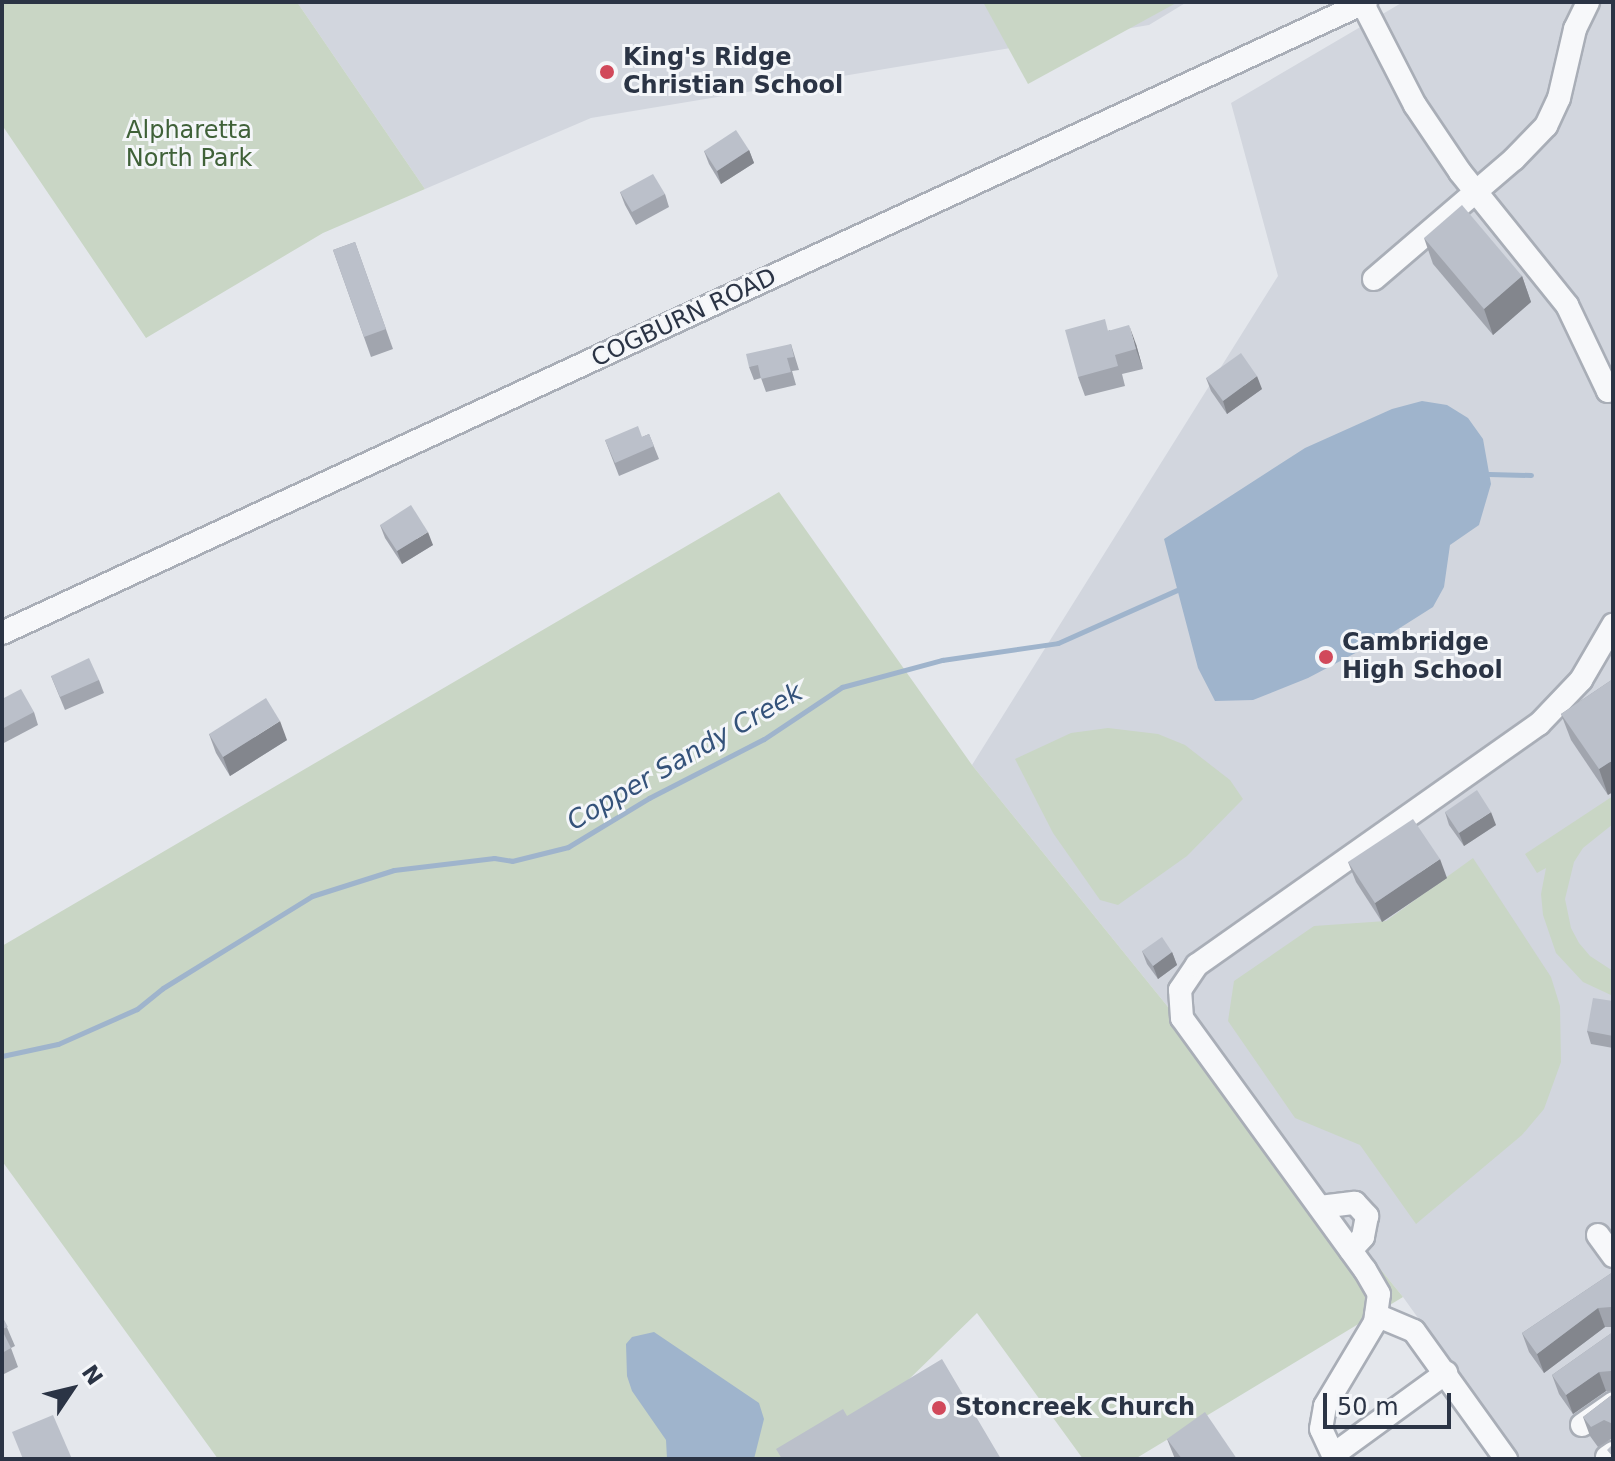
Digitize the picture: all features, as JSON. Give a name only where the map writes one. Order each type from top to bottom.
[{"type":"street","points":[[1374,279],[1474,190],[1514,159],[1546,126],[1559,98],[1575,29],[1588,2]]},
{"type":"street","points":[[1363,3],[1415,105],[1474,190],[1567,305],[1611,394]]},
{"type":"street","name":"COGBURN ROAD","points":[[2,633],[1363,3]]},
{"type":"street","points":[[1446,1373],[1334,1457],[1321,1429],[1325,1406],[1376,1315],[1379,1294],[1351,1250],[1182,1018],[1180,990],[1197,965],[1539,724],[1581,680],[1613,625]]},
{"type":"street","points":[[1320,1207],[1355,1203],[1367,1216],[1363,1237],[1351,1250]]},
{"type":"street","points":[[1598,1235],[1613,1256]]},
{"type":"street","points":[[1376,1315],[1414,1331],[1506,1459]]},
{"type":"street","points":[[1582,1425],[1613,1403]]},
{"type":"shaded area","name":"King's Ridge Christian School","points":[[297,2],[1187,2],[1149,25],[591,118],[425,189]]},
{"type":"shaded area","name":"Cambridge High School","points":[[1403,2],[1613,2],[1613,1459],[1519,1459],[1403,1297],[972,765],[1278,276],[1231,103]]},
{"type":"green space","name":"Alpharetta North Park","points":[[2,2],[297,2],[425,189],[323,233],[146,338],[2,125]]},
{"type":"green space","points":[[983,2],[1178,2],[1028,84]]},
{"type":"green space","points":[[779,492],[972,765],[1403,1297],[1135,1459],[1083,1459],[977,1313],[827,1459],[218,1459],[2,1161],[2,946]]},
{"type":"green space","points":[[1108,728],[1158,734],[1185,745],[1230,780],[1243,799],[1187,856],[1118,905],[1100,900],[1053,833],[1015,759],[1071,733]]},
{"type":"green space","points":[[1613,796],[1613,824],[1583,848],[1574,862],[1565,899],[1571,928],[1579,943],[1590,956],[1613,971],[1613,996],[1583,982],[1556,953],[1543,915],[1541,894],[1546,868],[1537,873],[1525,854]]},
{"type":"green space","points":[[1473,858],[1551,977],[1560,1006],[1561,1062],[1544,1109],[1522,1135],[1416,1224],[1360,1145],[1295,1118],[1228,1021],[1234,981],[1314,926],[1386,921]]},
{"type":"water","points":[[1422,401],[1447,405],[1468,418],[1483,439],[1491,484],[1479,525],[1450,545],[1444,587],[1433,607],[1384,638],[1308,678],[1253,700],[1215,701],[1198,668],[1164,539],[1305,448],[1392,409]]},
{"type":"water","points":[[654,1332],[759,1403],[764,1419],[754,1459],[667,1459],[666,1440],[632,1391],[627,1376],[626,1344],[632,1337]]},
{"type":"building","points":[[736,130],[749,150],[717,171],[704,151]]},
{"type":"building","points":[[653,174],[665,194],[632,212],[620,192]]},
{"type":"building","points":[[1462,205],[1522,276],[1484,309],[1424,238]]},
{"type":"building","points":[[355,242],[386,329],[364,337],[333,250]]},
{"type":"building","points":[[1105,319],[1108,331],[1129,325],[1136,349],[1115,355],[1118,366],[1078,377],[1065,330]]},
{"type":"building","points":[[791,344],[794,357],[787,358],[791,372],[761,379],[758,365],[749,367],[746,354]]},
{"type":"building","points":[[1241,353],[1257,376],[1223,401],[1206,378]]},
{"type":"building","points":[[638,426],[642,437],[649,434],[654,446],[615,463],[605,440]]},
{"type":"building","points":[[411,505],[428,532],[397,551],[380,525]]},
{"type":"building","points":[[89,658],[99,680],[60,697],[51,676]]},
{"type":"building","points":[[1613,679],[1613,760],[1599,769],[1561,714]]},
{"type":"building","points":[[21,689],[34,712],[2,729],[2,699]]},
{"type":"building","points":[[266,698],[280,721],[223,757],[209,734]]},
{"type":"building","points":[[1477,790],[1491,812],[1459,833],[1445,812]]},
{"type":"building","points":[[1413,819],[1440,859],[1375,903],[1348,862]]},
{"type":"building","points":[[1162,937],[1172,952],[1153,966],[1142,951]]},
{"type":"building","points":[[1593,998],[1613,1001],[1613,1036],[1587,1031]]},
{"type":"building","points":[[1613,1272],[1613,1308],[1598,1308],[1537,1354],[1522,1333]]},
{"type":"building","points":[[2,1330],[11,1348],[2,1353]]},
{"type":"building","points":[[1613,1332],[1613,1372],[1599,1372],[1566,1395],[1552,1375]]},
{"type":"building","points":[[942,1359],[1001,1459],[782,1459],[776,1449],[843,1409],[847,1416]]},
{"type":"building","points":[[1613,1394],[1613,1424],[1604,1420],[1591,1427],[1583,1417]]},
{"type":"building","points":[[1205,1412],[1237,1459],[1182,1459],[1167,1439]]},
{"type":"building","points":[[53,1415],[72,1459],[23,1459],[12,1432]]},
{"type":"waterway","name":"Copper Sandy Creek","points":[[1489,474],[1531,475]]},
{"type":"waterway","name":"Copper Sandy Creek","points":[[2,1056],[58,1044],[137,1009],[163,988],[312,896],[394,870],[494,858],[512,861],[568,847],[649,798],[764,739],[842,687],[942,660],[1058,643],[1177,590]]},
{"type":"place","name":"King's Ridge Christian School","points":[[607,72]]},
{"type":"place","name":"Cambridge High School","points":[[1326,657]]},
{"type":"place","name":"Stoncreek Church","points":[[939,1408]]}]
